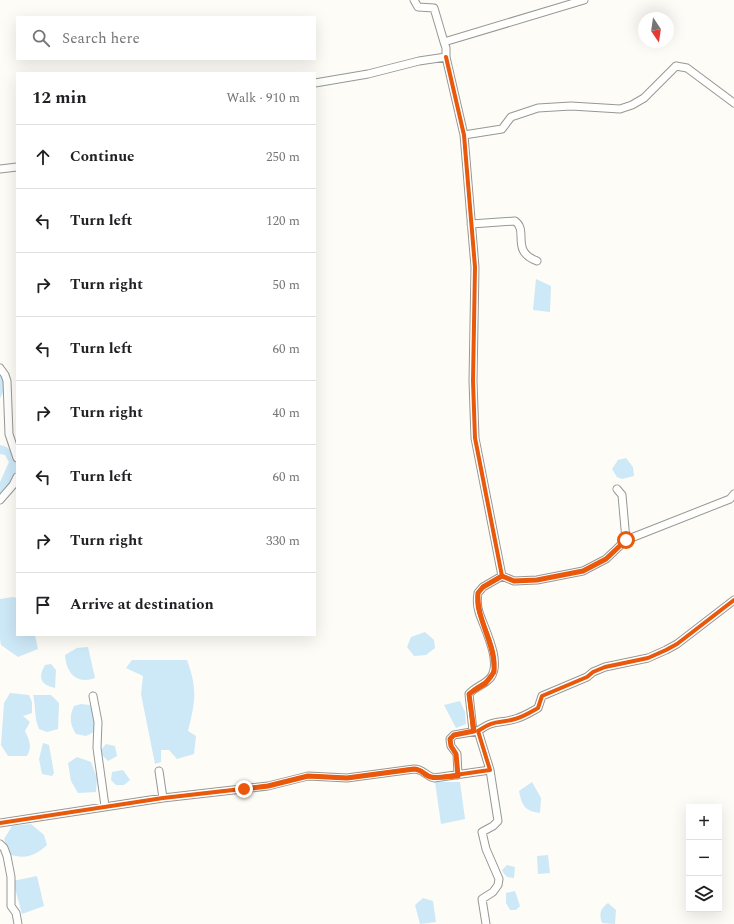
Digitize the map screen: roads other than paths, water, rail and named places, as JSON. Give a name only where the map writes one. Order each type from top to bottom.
[{"type":"street","points":[[414,0],[418,7],[434,8],[446,48],[446,57],[464,135],[475,267],[473,388],[475,438],[502,576]]},
{"type":"street","points":[[444,42],[584,0]]},
{"type":"street","points":[[316,83],[368,74],[419,61],[446,57]]},
{"type":"street","points":[[464,135],[502,129],[511,116],[538,108],[571,106],[620,109],[644,98],[676,66],[687,68],[734,103]]},
{"type":"street","points":[[0,169],[16,167]]},
{"type":"street","points":[[471,224],[514,221],[518,225],[524,253],[529,258],[537,261]]},
{"type":"street","points":[[0,368],[7,381],[9,434],[16,455]]},
{"type":"street","points":[[0,500],[13,485],[16,479]]},
{"type":"street","points":[[618,489],[622,495],[626,540]]},
{"type":"street","points":[[502,576],[514,581],[537,580],[583,571],[606,559],[626,540],[730,499],[734,494]]},
{"type":"street","points":[[486,924],[482,899],[493,892],[498,885],[499,879],[486,849],[482,832],[493,826],[498,821],[490,770],[476,731],[469,694],[485,684],[494,672],[491,644],[479,612],[478,593],[483,587],[502,576]]},
{"type":"street","points":[[458,776],[456,754],[451,746],[450,739],[454,735],[476,731],[494,722],[515,719],[538,708],[542,696],[587,677],[593,672],[605,667],[648,658],[666,650],[677,644],[734,600]]},
{"type":"street","points":[[93,696],[98,722],[97,748],[105,806]]},
{"type":"street","points":[[0,823],[105,806],[262,786],[308,776],[347,778],[414,769],[422,770],[429,777],[434,778],[458,776],[490,770]]},
{"type":"street","points":[[159,771],[163,798]]},
{"type":"street","points":[[0,844],[4,848],[7,856],[11,877],[11,906],[16,913],[18,924]]},
{"type":"water","points":[[536,279],[551,286],[550,312],[533,310]]},
{"type":"water","points":[[0,372],[4,385],[0,398]]},
{"type":"water","points":[[0,445],[5,446],[12,452],[16,460],[16,470],[14,478],[0,496],[0,482],[9,462],[5,455],[0,454]]},
{"type":"water","points":[[626,458],[633,467],[634,476],[622,479],[617,477],[612,469],[618,460]]},
{"type":"water","points":[[16,598],[16,636],[35,636],[38,649],[18,657],[1,645],[0,599]]},
{"type":"water","points":[[425,632],[434,640],[435,648],[426,655],[414,656],[407,647],[411,637]]},
{"type":"water","points":[[88,647],[95,678],[82,680],[73,676],[70,672],[67,667],[65,655],[77,648]]},
{"type":"water","points":[[132,660],[187,660],[194,688],[194,704],[188,731],[196,736],[194,754],[177,759],[169,750],[161,750],[161,762],[155,764],[141,694],[143,676],[126,668]]},
{"type":"water","points":[[51,664],[56,670],[55,688],[43,683],[41,677],[45,665]]},
{"type":"water","points":[[10,693],[29,695],[32,702],[32,713],[23,716],[30,722],[25,731],[30,744],[30,750],[27,756],[8,756],[1,745],[4,703]]},
{"type":"water","points":[[33,695],[51,695],[59,703],[58,729],[47,732],[39,729],[36,721]]},
{"type":"water","points":[[460,701],[465,712],[466,724],[456,728],[444,705]]},
{"type":"water","points":[[81,704],[90,705],[94,712],[94,732],[86,736],[76,734],[71,724],[71,713],[74,706]]},
{"type":"water","points":[[43,743],[49,745],[54,773],[52,776],[42,774],[39,759]]},
{"type":"water","points":[[106,744],[115,746],[117,756],[108,761],[99,752]]},
{"type":"water","points":[[77,757],[91,762],[97,778],[96,792],[78,793],[71,781],[68,763]]},
{"type":"water","points":[[123,770],[130,780],[124,785],[116,785],[111,780],[112,772]]},
{"type":"water","points":[[435,782],[460,782],[465,819],[441,824]]},
{"type":"water","points":[[532,782],[541,798],[540,813],[527,809],[520,796],[519,791]]},
{"type":"water","points":[[31,824],[44,835],[47,845],[38,852],[29,856],[20,857],[9,854],[4,839],[12,826]]},
{"type":"water","points":[[548,855],[550,873],[538,874],[537,856]]},
{"type":"water","points":[[507,865],[515,867],[514,878],[508,877],[503,872],[502,870]]},
{"type":"water","points":[[37,876],[44,906],[22,914],[13,881]]},
{"type":"water","points":[[515,891],[520,906],[516,910],[510,910],[506,903],[506,893]]},
{"type":"water","points":[[423,898],[433,901],[436,922],[420,924],[415,905]]},
{"type":"water","points":[[608,903],[616,910],[615,924],[602,923],[601,912],[603,907]]}]
